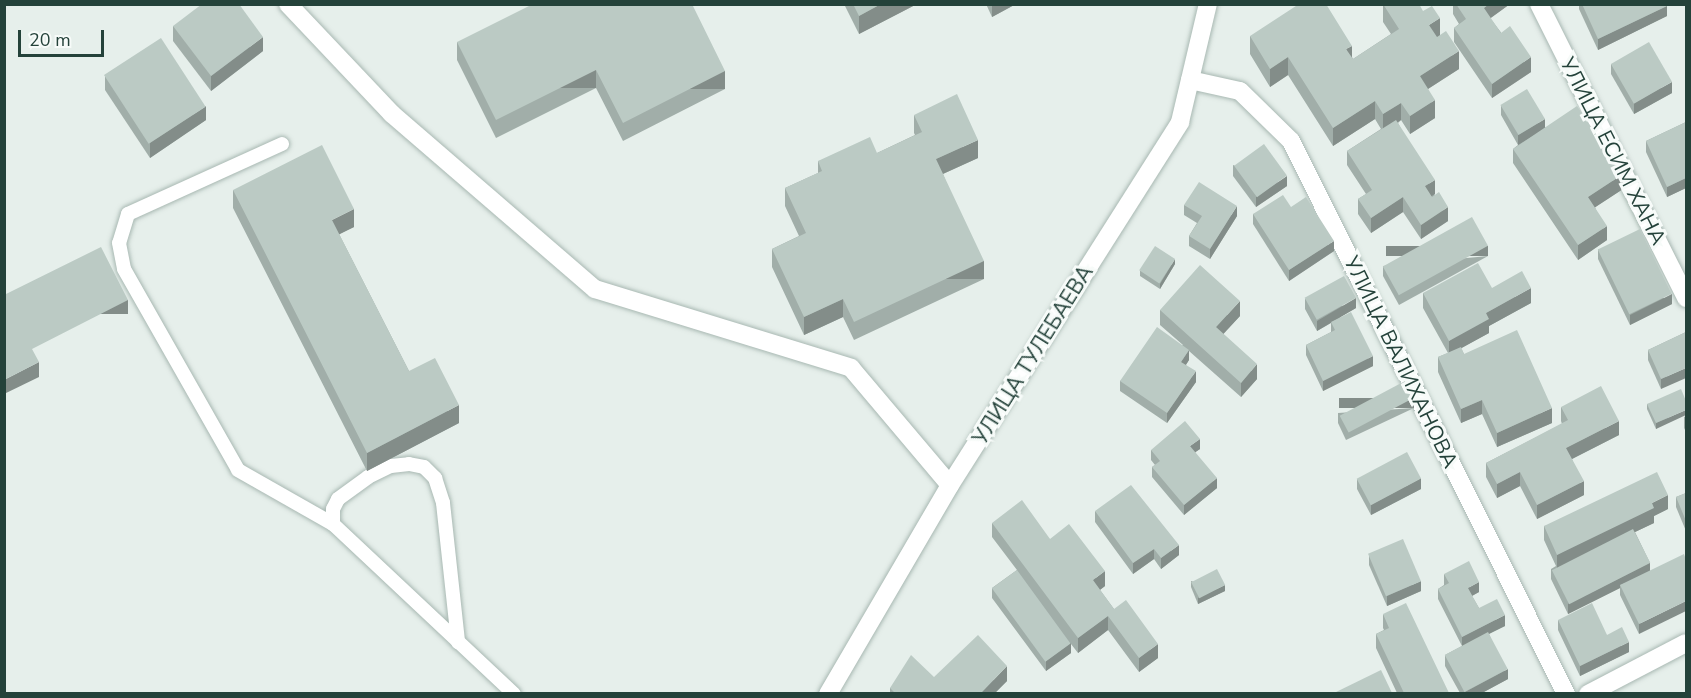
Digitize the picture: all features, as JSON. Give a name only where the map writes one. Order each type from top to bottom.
[{"type":"street","points":[[288,4],[392,114],[595,290],[851,368],[950,485]]},
{"type":"street","name":"УЛИЦА ТУЛЕБАЕВА","points":[[828,693],[950,485],[1180,122],[1208,4]]},
{"type":"street","name":"УЛИЦА ЕСИМ ХАНА","points":[[1539,4],[1686,298]]},
{"type":"street","name":"УЛИЦА ВАЛИХАНОВА","points":[[1190,80],[1240,90],[1291,141],[1566,693]]},
{"type":"street","points":[[1588,693],[1686,643]]},
{"type":"lane","points":[[282,144],[128,214],[120,231],[120,255],[131,283],[238,470],[333,524],[514,693]]},
{"type":"lane","points":[[333,524],[333,509],[338,499],[368,477],[390,466],[409,464],[424,467],[435,478],[443,503],[458,642]]},
{"type":"building","points":[[202,4],[239,4],[263,37],[211,76],[173,26]]},
{"type":"building","points":[[533,4],[692,4],[725,71],[623,123],[596,70],[496,120],[457,42]]},
{"type":"building","points":[[853,4],[881,4],[859,16]]},
{"type":"building","points":[[1299,4],[1326,4],[1352,46],[1346,49],[1353,59],[1399,29],[1383,4],[1419,4],[1423,11],[1432,6],[1440,18],[1429,25],[1437,37],[1446,31],[1459,51],[1420,76],[1435,100],[1410,116],[1401,103],[1383,114],[1375,101],[1333,128],[1288,57],[1270,69],[1250,36]]},
{"type":"building","points":[[1456,4],[1489,4],[1484,8],[1501,33],[1510,26],[1531,57],[1492,84],[1454,28],[1466,19]]},
{"type":"building","points":[[1582,4],[1667,4],[1667,6],[1598,39]]},
{"type":"building","points":[[161,38],[206,107],[149,144],[104,75]]},
{"type":"building","points":[[1649,42],[1672,82],[1634,104],[1611,64]]},
{"type":"building","points":[[1527,89],[1545,119],[1518,135],[1500,105]]},
{"type":"building","points":[[957,94],[978,140],[936,159],[984,261],[854,322],[843,299],[804,317],[772,249],[806,233],[785,188],[822,171],[818,161],[870,137],[877,153],[922,132],[914,115]]},
{"type":"building","points":[[1577,106],[1623,174],[1588,197],[1607,226],[1578,245],[1513,149]]},
{"type":"building","points":[[1396,120],[1435,180],[1425,186],[1432,197],[1439,192],[1448,207],[1421,225],[1403,197],[1371,218],[1358,199],[1372,190],[1347,151]]},
{"type":"building","points":[[1686,122],[1686,178],[1667,187],[1646,141]]},
{"type":"building","points":[[1264,144],[1287,176],[1257,197],[1234,166]]},
{"type":"building","points":[[322,145],[354,209],[332,220],[409,371],[435,358],[459,405],[367,453],[233,190]]},
{"type":"building","points":[[1199,182],[1237,206],[1210,249],[1189,236],[1202,216],[1184,205]]},
{"type":"building","points":[[1283,195],[1291,207],[1306,197],[1334,241],[1289,270],[1253,214]]},
{"type":"building","points":[[1472,217],[1488,246],[1399,295],[1383,266]]},
{"type":"building","points":[[1640,229],[1672,294],[1629,314],[1598,250]]},
{"type":"building","points":[[1155,246],[1175,259],[1159,283],[1139,270]]},
{"type":"building","points":[[101,247],[128,300],[32,349],[39,362],[4,380],[4,295]]},
{"type":"building","points":[[1478,263],[1492,288],[1522,271],[1531,288],[1486,313],[1489,319],[1449,341],[1423,293]]},
{"type":"building","points":[[1200,265],[1240,301],[1216,327],[1257,364],[1241,383],[1160,310]]},
{"type":"building","points":[[1344,276],[1356,298],[1317,320],[1305,298]]},
{"type":"building","points":[[1351,312],[1373,356],[1323,381],[1306,345],[1335,330],[1331,322]]},
{"type":"building","points":[[1157,327],[1189,350],[1181,362],[1196,371],[1167,413],[1120,381]]},
{"type":"building","points":[[1517,330],[1552,408],[1497,433],[1482,400],[1461,409],[1438,357],[1461,347],[1464,354]]},
{"type":"building","points":[[1686,332],[1686,368],[1661,379],[1648,350]]},
{"type":"building","points":[[1405,381],[1414,398],[1349,433],[1340,416]]},
{"type":"building","points":[[1601,386],[1619,421],[1566,448],[1584,481],[1537,505],[1520,472],[1497,484],[1486,463],[1568,420],[1561,407]]},
{"type":"building","points":[[1681,389],[1686,401],[1686,410],[1656,423],[1647,404]]},
{"type":"building","points":[[1185,421],[1200,439],[1190,446],[1217,478],[1184,505],[1152,467],[1160,461],[1151,450]]},
{"type":"building","points":[[1407,452],[1421,478],[1371,505],[1357,479]]},
{"type":"building","points":[[1657,472],[1668,495],[1652,503],[1654,508],[1557,555],[1544,526]]},
{"type":"building","points":[[1131,485],[1179,545],[1161,558],[1154,549],[1133,563],[1095,511]]},
{"type":"building","points":[[1686,493],[1686,521],[1676,497]]},
{"type":"building","points":[[1022,500],[1050,539],[1069,524],[1105,571],[1093,580],[1114,609],[1126,600],[1158,644],[1139,658],[1108,616],[1078,638],[992,523]]},
{"type":"building","points":[[1633,529],[1650,563],[1569,604],[1552,570]]},
{"type":"building","points":[[1403,539],[1421,581],[1386,596],[1368,554]]},
{"type":"building","points":[[1684,554],[1686,601],[1639,624],[1620,585]]},
{"type":"building","points":[[1469,561],[1479,582],[1468,588],[1479,608],[1497,599],[1505,615],[1462,637],[1438,589],[1449,583],[1444,574]]},
{"type":"building","points":[[1217,569],[1225,585],[1199,598],[1191,582]]},
{"type":"building","points":[[1017,570],[1070,644],[1045,662],[992,588]]},
{"type":"building","points":[[1406,603],[1449,693],[1404,693],[1376,634],[1389,628],[1383,614]]},
{"type":"building","points":[[1592,603],[1607,635],[1622,627],[1629,642],[1580,666],[1558,620]]},
{"type":"building","points":[[1488,632],[1508,669],[1464,692],[1445,655]]},
{"type":"building","points":[[978,635],[1007,666],[981,693],[895,693],[890,688],[911,655],[934,677]]},
{"type":"building","points":[[1381,670],[1392,693],[1334,693]]}]
